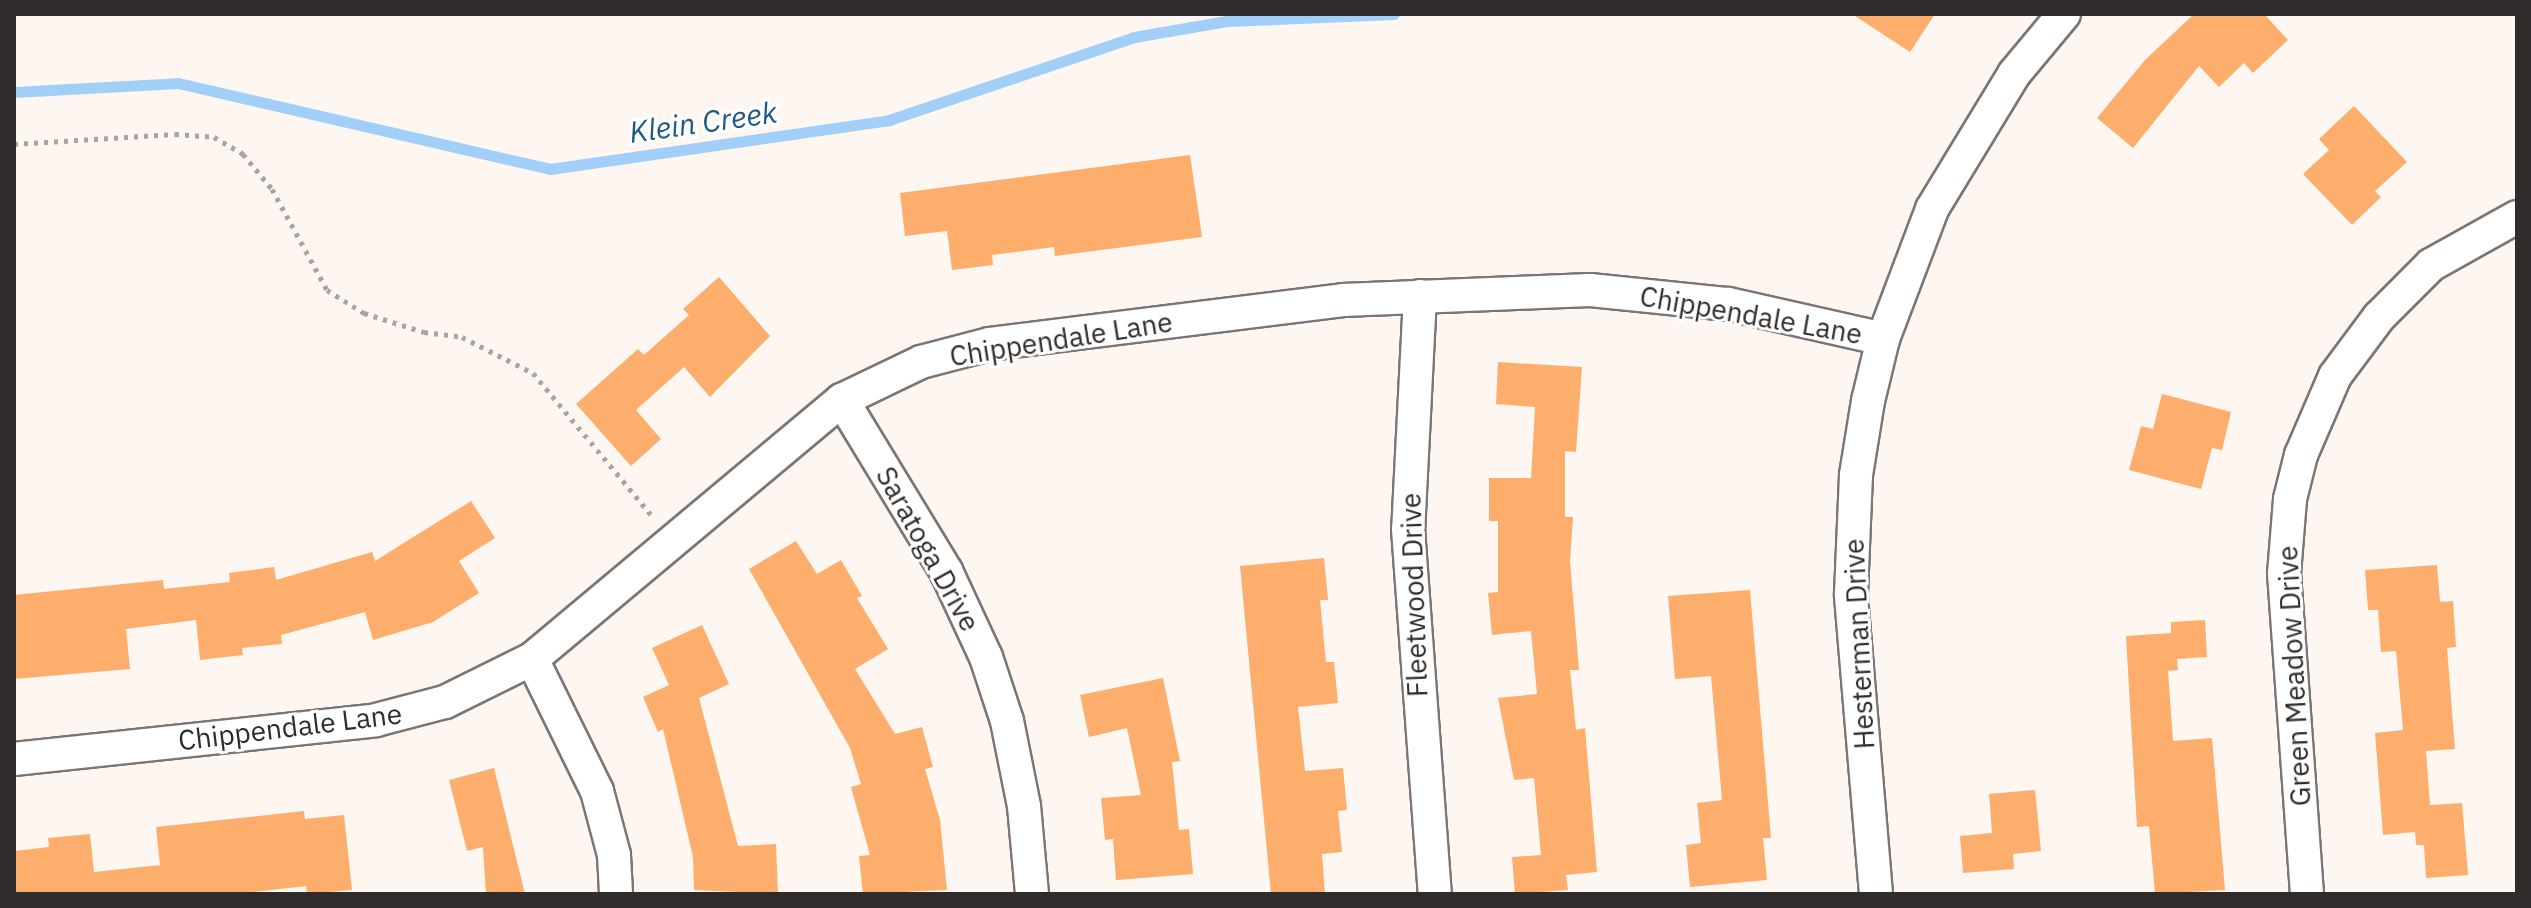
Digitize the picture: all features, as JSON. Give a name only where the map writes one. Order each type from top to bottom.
[{"type":"street","name":"Hesterman Drive","points":[[1876,894],[1851,561],[1856,475],[1883,339],[1932,209],[1970,140],[2064,14]]},
{"type":"street","name":"Green Meadow Drive","points":[[2307,894],[2284,574],[2290,499],[2301,455],[2335,376],[2379,317],[2431,265],[2517,217]]},
{"type":"street","name":"Chippendale Lane","points":[[14,759],[376,720],[445,702],[532,659],[842,400],[921,362],[990,344],[1343,300],[1650,293],[1728,304],[1883,339]]},
{"type":"street","name":"Fleetwood Drive","points":[[1420,296],[1408,529],[1435,894]]},
{"type":"street","name":"Saratoga Drive","points":[[842,400],[946,571],[986,657],[1007,721],[1024,806],[1032,894]]},
{"type":"street","points":[[532,659],[597,791],[614,855],[616,894]]},
{"type":"path","points":[[14,144],[175,134],[214,137],[233,148],[272,189],[327,290],[364,313],[424,332],[462,337],[533,373],[671,540]]},
{"type":"building","points":[[1852,14],[1935,14],[1910,52]]},
{"type":"building","points":[[2194,14],[2264,14],[2288,40],[2253,73],[2244,63],[2219,87],[2199,66],[2133,148],[2097,118],[2145,60]]},
{"type":"building","points":[[2354,106],[2407,162],[2375,191],[2381,197],[2352,225],[2303,174],[2329,150],[2319,139]]},
{"type":"building","points":[[1190,155],[1202,237],[1055,256],[1054,247],[992,255],[993,265],[952,270],[947,231],[905,236],[900,193]]},
{"type":"building","points":[[719,277],[770,336],[710,397],[684,367],[636,410],[661,439],[631,466],[576,404],[638,349],[644,355],[689,315],[683,309]]},
{"type":"building","points":[[1498,362],[1582,367],[1576,452],[1565,451],[1565,517],[1573,517],[1570,561],[1579,670],[1570,670],[1576,730],[1585,728],[1597,872],[1566,875],[1568,890],[1515,894],[1512,857],[1541,855],[1534,778],[1514,780],[1498,698],[1537,694],[1531,631],[1492,635],[1488,593],[1498,592],[1498,521],[1489,521],[1489,478],[1531,478],[1535,407],[1496,404]]},
{"type":"building","points":[[2162,394],[2231,412],[2222,450],[2212,448],[2201,489],[2129,470],[2141,426],[2153,429]]},
{"type":"building","points":[[471,501],[495,538],[459,561],[479,593],[433,622],[373,640],[365,612],[281,635],[282,644],[242,648],[243,655],[200,660],[196,620],[126,629],[130,669],[14,679],[14,595],[163,580],[164,589],[230,582],[229,573],[274,567],[276,580],[372,552],[375,561]]},
{"type":"building","points":[[796,541],[817,574],[841,560],[862,596],[857,598],[888,649],[855,669],[895,734],[922,727],[933,767],[925,769],[940,820],[947,890],[863,894],[859,856],[870,855],[851,787],[861,784],[850,748],[749,569]]},
{"type":"building","points":[[1324,558],[1328,600],[1320,600],[1326,662],[1334,662],[1338,703],[1298,707],[1305,771],[1343,768],[1347,810],[1338,811],[1342,852],[1322,854],[1325,894],[1271,894],[1240,566]]},
{"type":"building","points":[[2437,565],[2440,602],[2453,601],[2456,647],[2447,648],[2455,749],[2426,751],[2430,805],[2462,803],[2468,875],[2426,878],[2424,845],[2416,845],[2415,832],[2383,835],[2375,733],[2403,730],[2396,651],[2381,652],[2378,610],[2368,610],[2365,570]]},
{"type":"building","points":[[1750,590],[1771,838],[1763,838],[1767,880],[1690,887],[1686,845],[1701,843],[1697,803],[1722,800],[1711,676],[1675,679],[1668,596]]},
{"type":"building","points":[[2205,620],[2207,657],[2177,659],[2178,670],[2168,671],[2173,741],[2212,738],[2225,890],[2155,894],[2149,826],[2137,827],[2126,636],[2171,633],[2171,622]]},
{"type":"building","points":[[702,625],[729,684],[699,698],[738,846],[776,844],[778,894],[694,890],[693,857],[663,729],[658,732],[643,697],[669,685],[652,648]]},
{"type":"building","points":[[1163,678],[1180,761],[1172,762],[1179,830],[1189,829],[1193,874],[1116,880],[1113,839],[1105,840],[1101,798],[1141,795],[1127,728],[1089,737],[1080,695]]},
{"type":"building","points":[[494,768],[525,894],[486,894],[483,847],[467,851],[449,780]]},
{"type":"building","points":[[2035,790],[2041,851],[2013,854],[2014,869],[1963,873],[1960,836],[1992,833],[1989,794]]},
{"type":"building","points":[[304,811],[305,819],[344,815],[352,890],[307,894],[306,886],[236,894],[14,894],[14,851],[49,847],[48,838],[90,834],[94,872],[160,865],[156,827]]},
{"type":"waterway","name":"Klein Creek","points":[[14,92],[178,83],[550,169],[889,120],[1134,37],[1227,21],[1394,14]]}]
